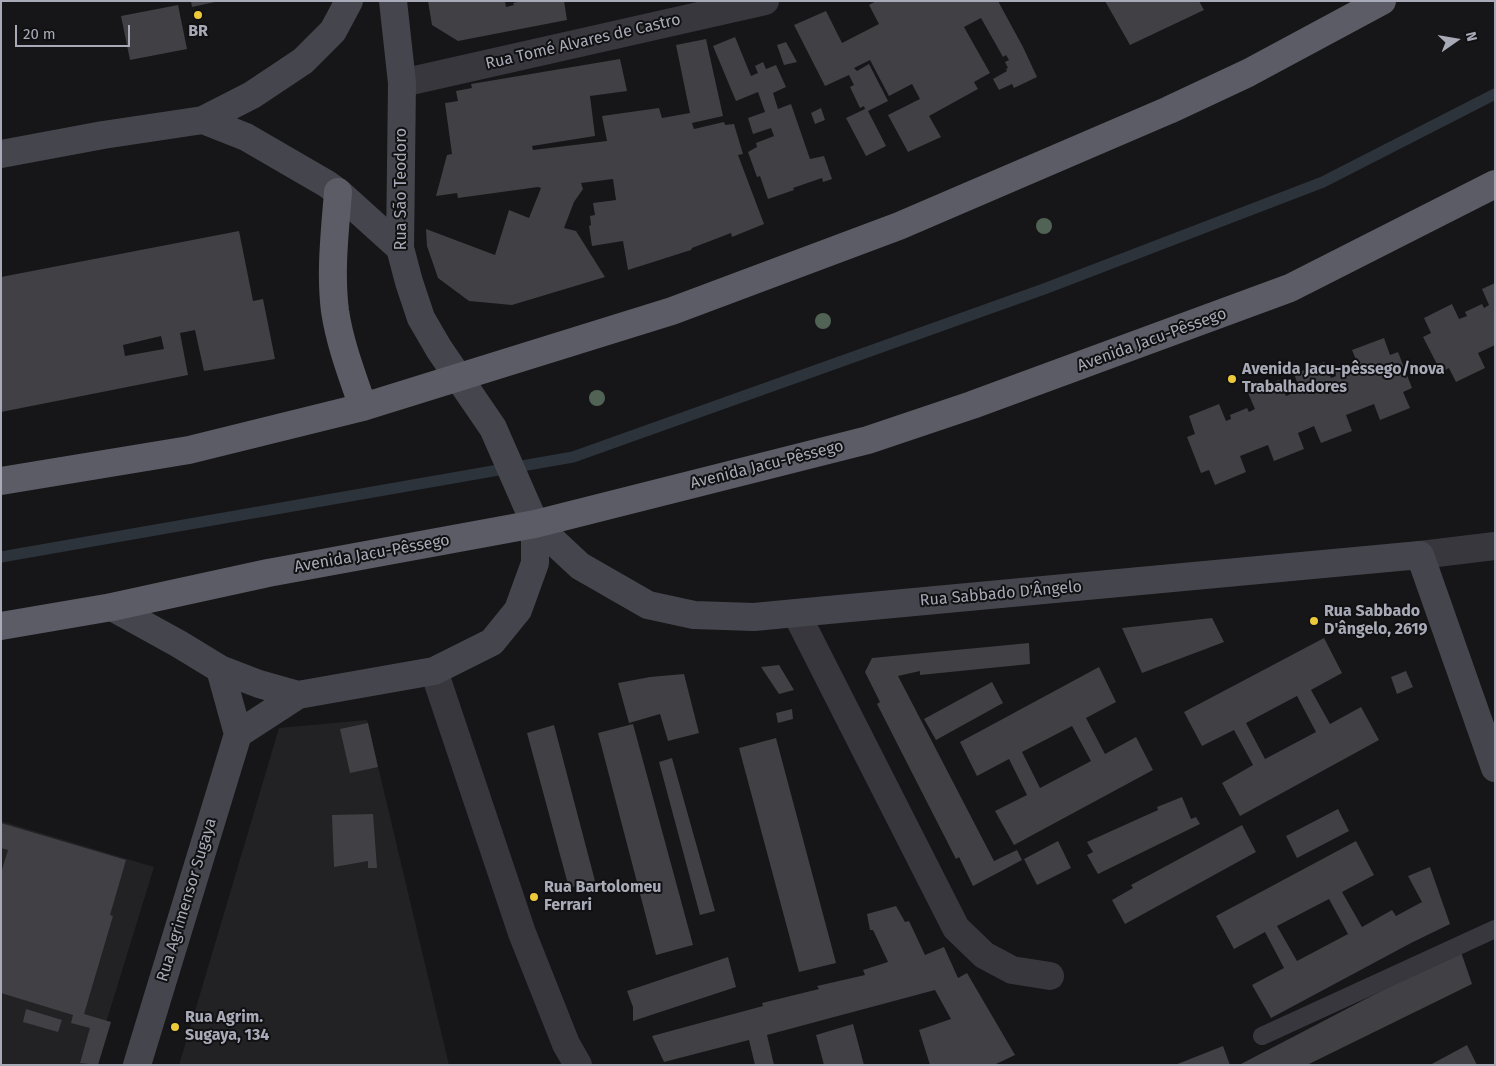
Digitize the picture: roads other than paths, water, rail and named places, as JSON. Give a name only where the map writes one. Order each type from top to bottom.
[{"type":"highway","points":[[1,481],[189,450],[363,407],[672,311],[899,226],[1178,106],[1248,73],[1382,1]]},
{"type":"highway","name":"Avenida Jacu-Pêssego","points":[[1,626],[112,607],[268,573],[535,524],[868,440],[972,405],[1290,288],[1495,184]]},
{"type":"highway","points":[[338,192],[332,271],[335,310],[341,341],[363,407]]},
{"type":"main road","points":[[1,154],[103,135],[203,120],[252,95],[303,61],[333,31],[349,1]]},
{"type":"main road","name":"Rua São Teodoro","points":[[393,1],[402,83],[400,248],[408,282],[421,318],[458,378],[493,428],[535,524]]},
{"type":"main road","points":[[203,120],[246,137],[338,192],[400,248]]},
{"type":"main road","points":[[220,669],[238,734],[298,695],[434,671],[492,642],[518,610],[535,562],[535,524]]},
{"type":"main road","name":"Rua Sabbado D'Ângelo","points":[[535,524],[580,566],[648,605],[694,615],[754,616],[796,613],[1420,555]]},
{"type":"main road","points":[[1420,555],[1495,768]]},
{"type":"main road","points":[[112,607],[220,669],[259,684],[298,695]]},
{"type":"main road","name":"Rua Agrimensor Sugaya","points":[[137,1065],[238,734]]},
{"type":"street","name":"Rua Tomé Alvares de Castro","points":[[402,83],[765,1]]},
{"type":"street","name":"Rua Sabbado D'Ângelo","points":[[1420,555],[1495,546]]},
{"type":"street","points":[[796,613],[956,928],[984,955],[1012,970],[1050,976]]},
{"type":"street","points":[[434,671],[522,933],[566,1044],[578,1065]]},
{"type":"lane","points":[[1262,1036],[1495,929]]},
{"type":"waterway","points":[[1,557],[573,457],[1044,289],[1323,182],[1495,94]]},
{"type":"place","name":"BR","points":[[198,15]]},
{"type":"place","name":"Avenida Jacu-pêssego/nova Trabalhadores","points":[[1232,379]]},
{"type":"place","name":"Rua Sabbado D'ângelo, 2619","points":[[1314,621]]},
{"type":"place","name":"Rua Bartolomeu Ferrari","points":[[534,897]]},
{"type":"place","name":"Rua Agrim. Sugaya, 134","points":[[175,1027]]}]
